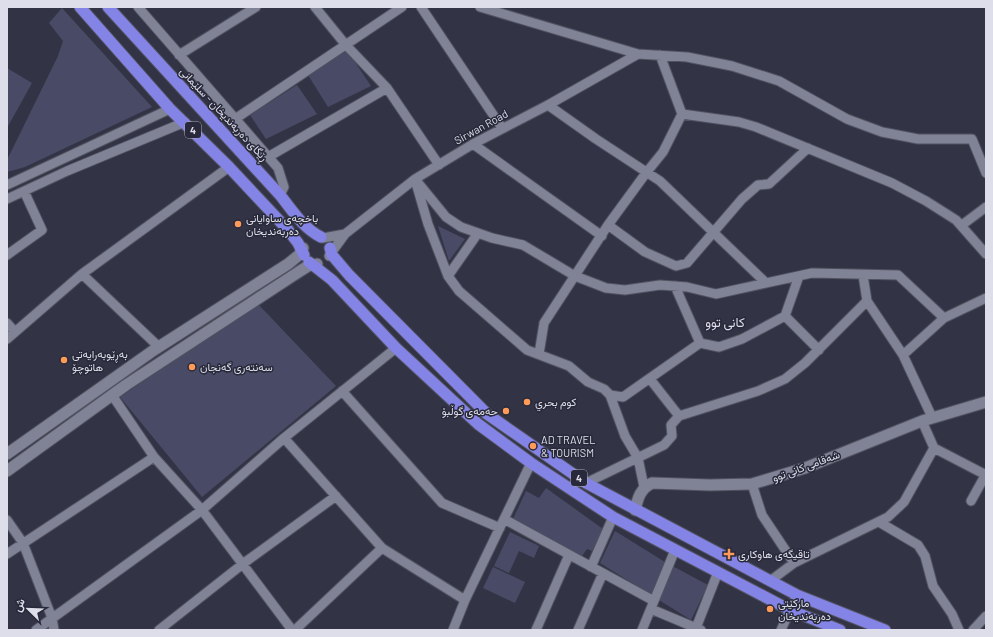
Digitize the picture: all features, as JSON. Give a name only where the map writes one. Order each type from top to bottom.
[{"type":"highway","name":"4","points":[[80,7],[170,109],[185,122],[229,167],[294,238],[308,257],[332,280],[396,348],[478,424],[531,463],[613,517],[790,610],[840,630]]},
{"type":"highway","name":"ڕێگای دەربەندیخان - سلێمانی","points":[[108,7],[280,194],[302,223],[313,233],[322,237]]},
{"type":"highway","points":[[322,237],[312,237],[308,240],[308,257],[322,263],[330,252]]},
{"type":"highway","name":"4","points":[[322,237],[330,252],[349,275],[487,414],[586,483],[635,510],[797,595],[885,630]]},
{"type":"street","points":[[179,55],[256,7]]},
{"type":"street","points":[[315,7],[345,44],[387,88],[439,165]]},
{"type":"street","points":[[235,119],[402,7]]},
{"type":"street","points":[[421,7],[502,128]]},
{"type":"street","points":[[480,7],[638,54],[687,57],[732,66],[779,80],[847,119],[882,132],[918,139],[972,139],[986,173]]},
{"type":"street","points":[[140,8],[278,168],[284,187],[280,194]]},
{"type":"street","name":"Sirwan Road","points":[[330,252],[345,234],[415,180],[473,144],[548,105],[638,54]]},
{"type":"street","points":[[539,354],[544,323],[608,225],[663,152],[682,114],[660,55]]},
{"type":"street","points":[[268,157],[387,88]]},
{"type":"street","points":[[548,105],[646,173],[660,181],[765,282]]},
{"type":"street","points":[[7,186],[170,109]]},
{"type":"street","points":[[682,114],[745,124],[775,133],[892,183],[926,200],[950,215],[962,225],[986,254]]},
{"type":"street","points":[[7,199],[66,171],[185,122]]},
{"type":"street","points":[[473,144],[602,236]]},
{"type":"street","points":[[608,225],[645,252],[676,266],[687,263],[742,199],[758,185],[769,184],[808,148]]},
{"type":"street","points":[[7,339],[82,274],[229,167]]},
{"type":"street","points":[[415,180],[446,217],[462,227],[478,233],[523,245],[574,276],[606,288],[625,290],[660,285],[687,287],[716,294],[765,282],[812,273],[898,275],[944,318]]},
{"type":"street","points":[[415,180],[428,224],[448,276],[459,291],[527,350],[568,366],[588,382],[604,389],[610,395],[625,436],[638,458],[644,487],[638,496],[635,510]]},
{"type":"street","points":[[7,255],[42,230],[24,191]]},
{"type":"street","points":[[962,225],[986,207]]},
{"type":"street","points":[[448,276],[478,233]]},
{"type":"street","name":"Sirwan Road","points":[[322,237],[345,234]]},
{"type":"street","points":[[7,454],[159,347],[288,264],[308,257]]},
{"type":"street","points":[[7,471],[112,395],[297,273],[308,257]]},
{"type":"street","points":[[82,274],[159,347]]},
{"type":"street","points":[[770,580],[794,563],[879,522],[888,516],[904,502],[934,448],[927,419],[903,355],[867,301],[863,275]]},
{"type":"street","points":[[610,395],[623,396],[650,379],[700,343],[719,347],[742,339],[785,316],[799,276]]},
{"type":"street","points":[[675,286],[700,343]]},
{"type":"street","points":[[903,355],[944,318],[957,310],[986,298]]},
{"type":"street","points":[[586,483],[664,445],[672,436],[671,425],[679,416],[758,390],[785,379],[806,364],[867,301]]},
{"type":"street","points":[[785,316],[819,350]]},
{"type":"street","points":[[7,323],[15,332]]},
{"type":"street","points":[[36,630],[202,510],[284,438],[396,348]]},
{"type":"street","points":[[650,379],[679,416]]},
{"type":"street","points":[[342,391],[442,503],[502,524],[569,555],[602,573],[653,605],[699,629],[718,572]]},
{"type":"street","points":[[112,395],[154,457],[202,510],[294,630],[382,548]]},
{"type":"street","name":"شەقامی کانی توو","points":[[644,487],[652,483],[710,485],[752,484],[805,468],[927,419],[986,402]]},
{"type":"street","points":[[284,438],[382,548],[465,600]]},
{"type":"street","points":[[934,448],[985,477],[971,501]]},
{"type":"street","points":[[7,554],[154,457]]},
{"type":"street","points":[[453,630],[465,600],[531,463]]},
{"type":"street","points":[[752,484],[762,515],[794,563]]},
{"type":"street","points":[[159,630],[244,564],[336,496]]},
{"type":"street","points":[[591,567],[613,517]]},
{"type":"street","points":[[7,520],[23,543],[52,618],[54,630]]},
{"type":"street","points":[[879,522],[918,545],[925,556],[933,586],[952,614],[959,630]]},
{"type":"street","points":[[642,630],[675,550]]},
{"type":"street","points":[[536,630],[569,555]]},
{"type":"street","points":[[578,630],[602,573]]},
{"type":"street","points":[[781,630],[797,595]]},
{"type":"street","points":[[973,630],[986,616]]},
{"type":"shaded area","points":[[62,8],[152,107],[25,167],[7,172],[7,160],[58,56],[63,41],[49,23]]},
{"type":"shaded area","points":[[347,50],[371,86],[328,107],[308,75]]},
{"type":"shaded area","points":[[7,68],[32,83],[7,128]]},
{"type":"shaded area","points":[[297,85],[317,114],[266,139],[250,115]]},
{"type":"shaded area","points":[[438,226],[465,239],[449,261]]},
{"type":"shaded area","points":[[258,304],[336,386],[202,497],[120,397]]},
{"type":"shaded area","points":[[546,488],[603,529],[592,551],[587,549],[582,556],[513,519],[526,491],[539,498]]},
{"type":"shaded area","points":[[615,531],[665,562],[708,585],[691,620],[600,563]]},
{"type":"shaded area","points":[[510,532],[539,546],[534,558],[519,551],[509,573],[494,566]]},
{"type":"shaded area","points":[[493,567],[525,582],[515,603],[483,588]]},
{"type":"place","name":"باخچەی ساوایانی دەربەندیخان","points":[[238,224]]},
{"type":"place","name":"بەڕێوبەرایەتی هاتوچۆ","points":[[64,360]]},
{"type":"place","name":"سەنتەری گەنجان","points":[[192,367]]},
{"type":"place","name":"کوم بحري","points":[[527,402]]},
{"type":"place","name":"حەمەی گوڵبۆ","points":[[506,411]]},
{"type":"place","name":"AD TRAVEL & TOURISM","points":[[533,446]]},
{"type":"place","name":"تاقیگەی هاوکاری","points":[[729,554]]},
{"type":"place","name":"مارکێتی دەربەندیخان","points":[[770,609]]},
{"type":"district","name":"کانی توو","points":[[725,322]]}]
